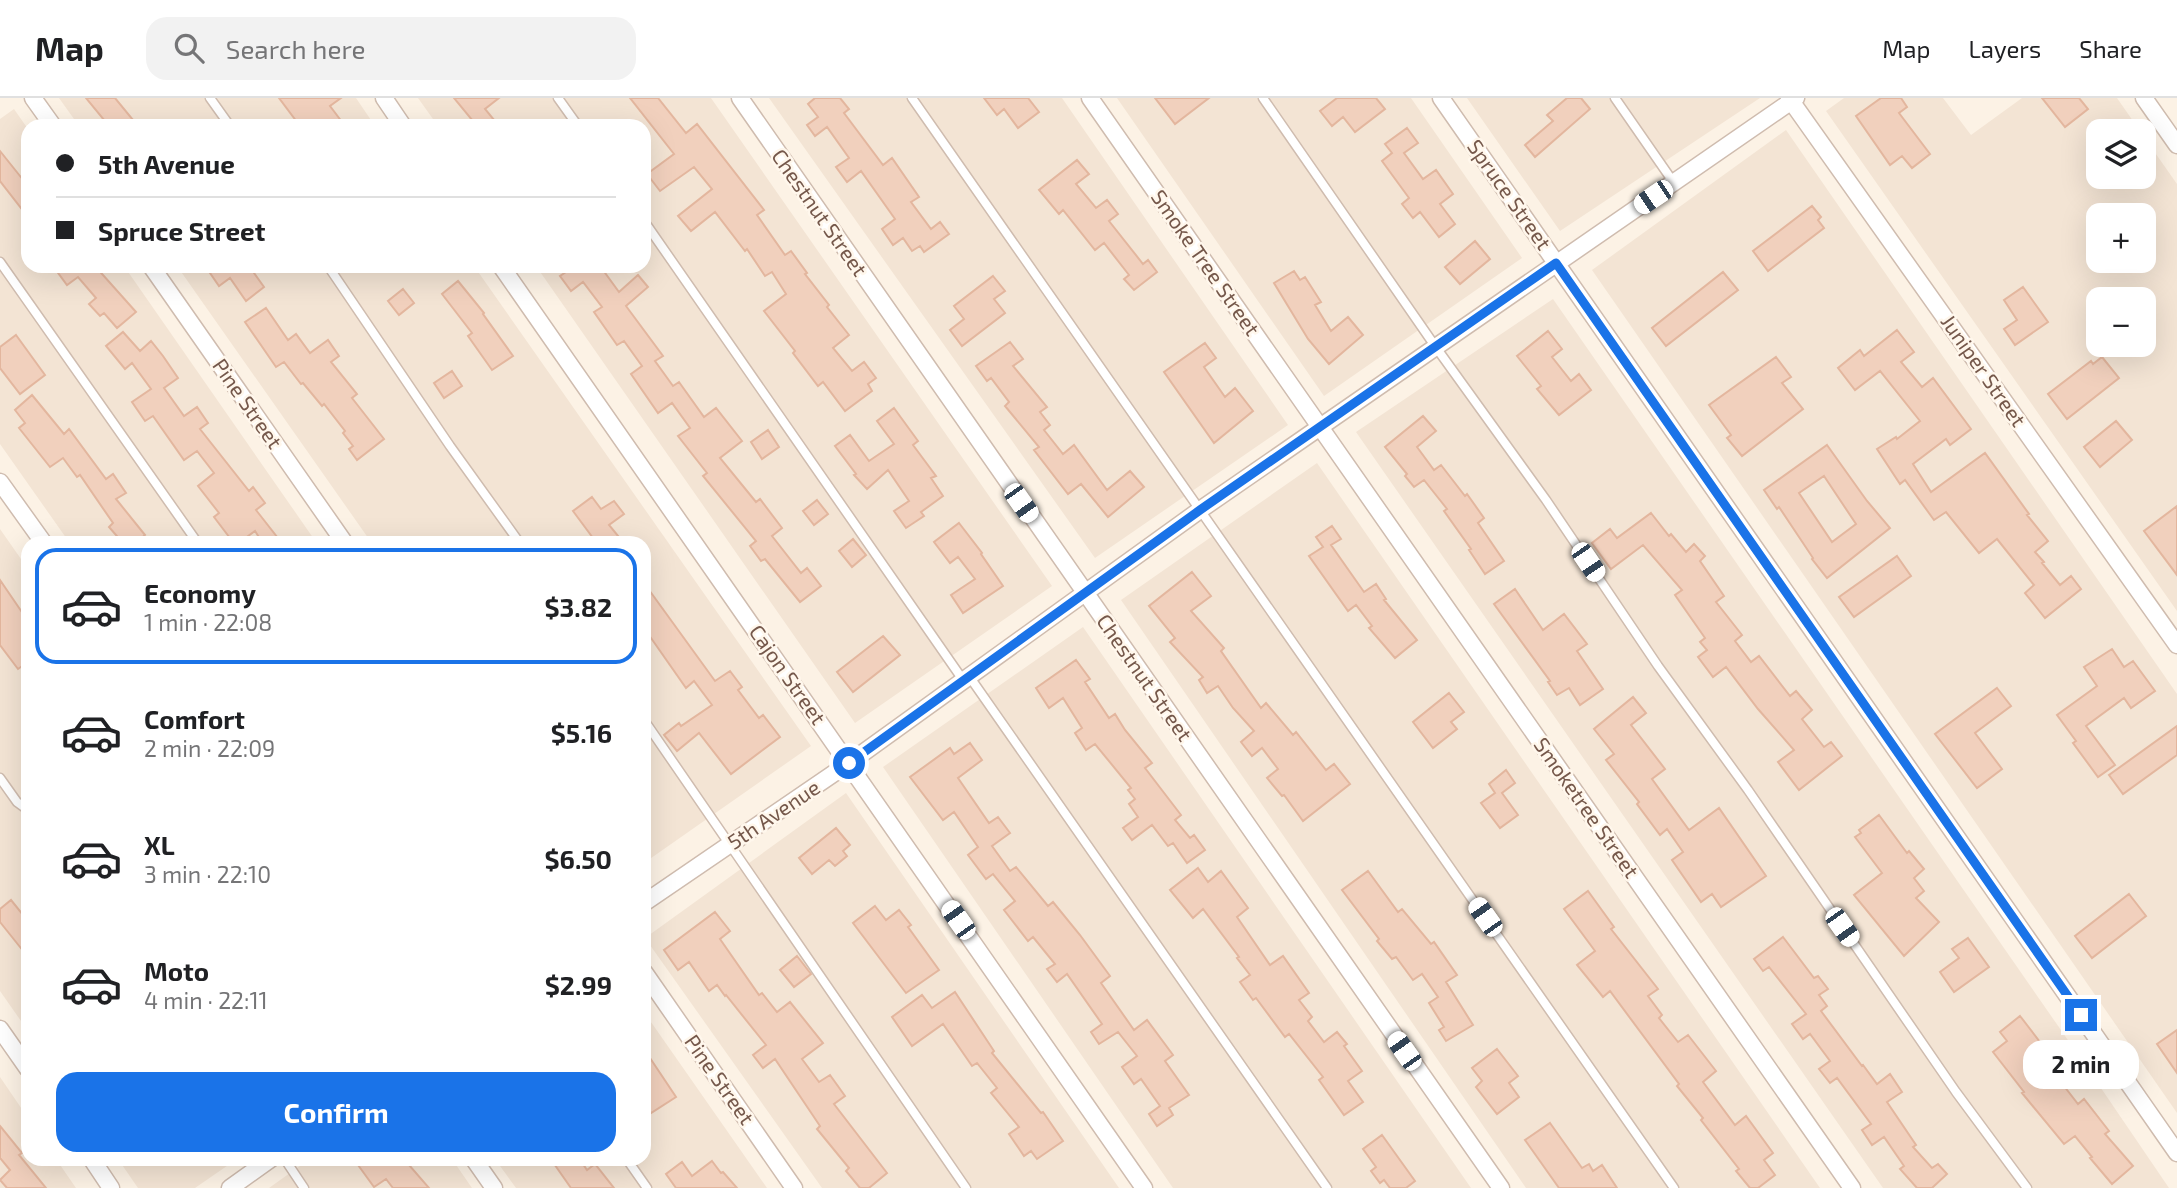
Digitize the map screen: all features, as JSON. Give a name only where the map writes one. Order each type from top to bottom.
[{"type":"street","points":[[33,98],[48,119]]},
{"type":"street","points":[[384,98],[398,119]]},
{"type":"street","name":"Chestnut Street","points":[[740,98],[1500,1188]]},
{"type":"street","name":"Smoke Tree Street","points":[[1090,98],[1320,428]]},
{"type":"street","name":"Spruce Street","points":[[1441,98],[2177,1153]]},
{"type":"street","points":[[2144,98],[2177,145]]},
{"type":"street","name":"5th Avenue","points":[[651,898],[849,763],[1200,510],[1792,99]]},
{"type":"street","name":"Juniper Street","points":[[1792,99],[2177,645]]},
{"type":"street","name":"Pine Street","points":[[155,273],[340,536]]},
{"type":"street","name":"Cajon Street","points":[[506,273],[1144,1188]]},
{"type":"street","name":"Smoketree Street","points":[[1320,428],[1852,1188]]},
{"type":"street","points":[[0,482],[39,536]]},
{"type":"street","name":"Pine Street","points":[[651,982],[794,1188]]},
{"type":"street","points":[[0,1029],[21,1059]]},
{"type":"street","points":[[96,1166],[111,1188]]},
{"type":"street","points":[[230,1188],[261,1166]]},
{"type":"street","points":[[479,1166],[494,1188]]},
{"type":"lane","points":[[211,98],[225,119]]},
{"type":"lane","points":[[558,98],[573,119]]},
{"type":"lane","points":[[912,98],[1674,1188]]},
{"type":"lane","points":[[1263,98],[1435,346],[1546,500],[1658,666],[1748,790],[1956,1092],[2027,1188]]},
{"type":"lane","points":[[1615,98],[1674,183]]},
{"type":"lane","points":[[651,231],[1327,1188]]},
{"type":"lane","points":[[0,262],[193,536]]},
{"type":"lane","points":[[333,273],[515,536]]},
{"type":"lane","points":[[651,730],[966,1188]]},
{"type":"lane","points":[[0,778],[21,805]]},
{"type":"lane","points":[[289,1166],[304,1188]]},
{"type":"lane","points":[[632,1166],[647,1188]]},
{"type":"shaded area","points":[[59,98],[356,98],[370,119],[74,119]]},
{"type":"shaded area","points":[[418,98],[711,98],[1052,586],[855,723],[541,273],[651,273],[651,119],[433,119]]},
{"type":"shaded area","points":[[769,98],[1062,98],[1288,425],[1095,558]]},
{"type":"shaded area","points":[[1117,98],[1411,98],[1522,258],[1324,396]]},
{"type":"shaded area","points":[[1467,98],[1760,98],[1560,231]]},
{"type":"shaded area","points":[[1844,98],[1943,98],[1971,135],[2022,98],[2117,98],[2132,119],[2086,119],[2086,189],[2156,189],[2156,154],[2177,184],[2177,611],[1826,111]]},
{"type":"shaded area","points":[[14,109],[21,119],[21,273],[129,273],[312,536],[65,536],[0,444],[0,119]]},
{"type":"shaded area","points":[[1786,130],[2177,694],[2177,1113],[1592,270]]},
{"type":"shaded area","points":[[182,273],[479,273],[811,746],[651,858],[651,536],[367,536]]},
{"type":"shaded area","points":[[1553,299],[2169,1188],[1883,1188],[1356,432]]},
{"type":"shaded area","points":[[1317,463],[1820,1188],[1526,1188],[1121,600]]},
{"type":"shaded area","points":[[0,529],[21,559],[21,1021],[0,991]]},
{"type":"shaded area","points":[[1083,627],[1471,1188],[1173,1188],[883,767]]},
{"type":"shaded area","points":[[846,793],[1119,1188],[822,1188],[651,946],[651,934]]},
{"type":"shaded area","points":[[651,1022],[767,1188],[516,1188],[500,1166],[651,1166]]},
{"type":"shaded area","points":[[0,1077],[21,1108],[21,1166],[61,1166],[76,1188],[0,1188]]},
{"type":"shaded area","points":[[123,1166],[227,1166],[195,1188],[138,1188]]},
{"type":"shaded area","points":[[300,1166],[457,1166],[472,1188],[269,1188]]},
{"type":"building","points":[[86,98],[115,98],[132,119],[103,119]]},
{"type":"building","points":[[279,98],[341,98],[330,106],[340,119],[295,119]]},
{"type":"building","points":[[454,98],[499,98],[485,109],[493,119],[471,119]]},
{"type":"building","points":[[630,98],[658,98],[686,133],[697,124],[764,210],[757,215],[785,255],[791,251],[829,305],[827,307],[849,335],[833,348],[852,371],[864,362],[876,378],[868,384],[872,391],[845,411],[823,382],[818,386],[764,311],[786,294],[772,272],[765,276],[747,249],[745,251],[715,212],[691,231],[678,216],[712,189],[694,167],[660,191],[651,179],[651,171],[674,154],[651,125],[651,119],[646,119]]},
{"type":"building","points":[[815,98],[840,98],[849,109],[844,113],[883,165],[892,158],[919,197],[911,202],[931,229],[940,222],[949,234],[924,252],[920,246],[912,251],[903,238],[893,245],[882,229],[895,219],[861,171],[847,182],[836,167],[849,158],[827,127],[815,136],[807,125],[818,117],[808,104]]},
{"type":"building","points":[[984,98],[1028,98],[1039,112],[1018,128],[1004,109],[997,115]]},
{"type":"building","points":[[1155,98],[1209,98],[1175,124]]},
{"type":"building","points":[[1337,98],[1376,98],[1385,109],[1355,132],[1343,117],[1332,126],[1320,111]]},
{"type":"building","points":[[1567,98],[1581,98],[1590,109],[1535,157],[1525,145],[1553,121],[1547,115]]},
{"type":"building","points":[[1881,98],[1901,98],[1907,107],[1899,113],[1930,154],[1912,168],[1902,156],[1890,165],[1856,116]]},
{"type":"building","points":[[2042,98],[2079,98],[2088,109],[2065,127]]},
{"type":"building","points":[[1407,128],[1418,143],[1404,153],[1423,179],[1436,170],[1453,194],[1440,204],[1455,224],[1439,237],[1420,212],[1413,218],[1402,204],[1409,198],[1382,161],[1392,153],[1385,144]]},
{"type":"building","points":[[0,151],[21,177],[21,208],[0,181]]},
{"type":"building","points":[[1077,160],[1089,174],[1076,184],[1096,208],[1107,200],[1118,214],[1109,221],[1143,264],[1148,260],[1157,272],[1134,290],[1124,279],[1129,275],[1104,243],[1095,250],[1063,210],[1059,214],[1039,190]]},
{"type":"building","points":[[1812,206],[1821,217],[1818,220],[1824,228],[1768,271],[1753,251]]},
{"type":"building","points":[[1475,241],[1490,259],[1460,284],[1445,267]]},
{"type":"building","points":[[1294,271],[1300,280],[1305,277],[1321,302],[1315,305],[1331,331],[1348,317],[1363,335],[1329,364],[1308,339],[1274,283]]},
{"type":"building","points":[[1723,272],[1738,290],[1666,346],[1652,328]]},
{"type":"building","points":[[58,273],[101,273],[136,312],[117,328],[104,313],[100,316],[89,304],[96,298],[78,277],[67,285]]},
{"type":"building","points":[[210,273],[254,273],[264,287],[246,301],[230,278],[219,286]]},
{"type":"building","points":[[564,273],[605,273],[619,292],[638,275],[648,287],[626,306],[663,356],[655,361],[673,386],[679,382],[704,417],[716,408],[742,441],[720,458],[756,502],[760,499],[782,528],[772,536],[801,573],[807,568],[821,586],[800,602],[765,559],[761,561],[750,546],[756,541],[703,476],[707,473],[678,436],[690,428],[672,403],[658,413],[631,374],[642,366],[624,341],[617,345],[594,312],[602,307],[583,282],[571,291],[560,276]]},
{"type":"building","points":[[993,276],[1005,291],[994,299],[1005,313],[962,346],[950,330],[964,319],[954,306]]},
{"type":"building","points":[[458,281],[513,356],[492,370],[468,336],[472,333],[442,294]]},
{"type":"building","points":[[2023,287],[2048,322],[2015,345],[2004,329],[2017,320],[2004,300]]},
{"type":"building","points":[[403,289],[414,303],[399,315],[388,301]]},
{"type":"building","points":[[266,308],[288,340],[296,334],[310,353],[328,340],[339,356],[331,362],[357,394],[352,398],[384,439],[357,460],[349,449],[353,446],[343,433],[345,431],[324,404],[322,406],[303,383],[301,384],[284,362],[276,367],[245,322]]},
{"type":"building","points":[[1897,330],[1914,352],[1901,362],[1922,387],[1933,378],[1971,429],[1950,445],[1946,439],[1913,464],[1931,492],[1985,453],[2048,541],[2035,552],[2044,562],[2042,563],[2060,585],[2071,576],[2081,589],[2045,618],[2025,593],[2034,585],[1997,539],[1979,553],[1946,512],[1934,520],[1905,480],[1900,484],[1877,449],[1896,437],[1897,439],[1920,421],[1880,371],[1855,390],[1838,368],[1860,350],[1864,356]]},
{"type":"building","points":[[1548,331],[1562,349],[1552,357],[1571,381],[1579,374],[1591,390],[1559,415],[1537,389],[1541,386],[1517,356]]},
{"type":"building","points":[[123,332],[140,351],[151,341],[178,378],[164,388],[184,416],[197,407],[208,423],[200,429],[249,491],[253,487],[265,503],[256,510],[276,536],[258,536],[255,531],[248,536],[228,536],[214,517],[219,513],[198,486],[214,473],[197,451],[184,460],[153,416],[145,421],[132,402],[151,389],[132,363],[125,369],[106,346]]},
{"type":"building","points":[[16,335],[45,375],[20,394],[0,368],[0,347]]},
{"type":"building","points":[[1010,342],[1023,359],[1013,366],[1047,407],[1040,412],[1050,425],[1044,430],[1063,454],[1074,445],[1107,490],[1130,471],[1144,487],[1108,517],[1081,484],[1068,494],[1034,450],[1039,447],[1005,406],[1009,402],[991,378],[987,381],[976,366]]},
{"type":"building","points":[[1205,343],[1216,358],[1204,367],[1225,397],[1235,388],[1253,411],[1214,443],[1164,372]]},
{"type":"building","points":[[1776,357],[1791,377],[1782,383],[1803,409],[1742,456],[1727,438],[1731,435],[1709,405]]},
{"type":"building","points":[[2102,357],[2119,378],[2067,419],[2048,394],[2091,361],[2093,364]]},
{"type":"building","points":[[452,371],[462,386],[444,398],[434,383]]},
{"type":"building","points":[[32,395],[64,434],[69,429],[106,479],[113,474],[126,493],[116,499],[145,535],[117,536],[109,527],[113,523],[80,475],[77,477],[63,458],[50,467],[19,428],[25,423],[15,410]]},
{"type":"building","points":[[894,408],[918,441],[913,445],[936,476],[931,478],[943,496],[921,512],[924,516],[906,528],[894,511],[909,501],[888,470],[867,489],[835,446],[850,435],[869,461],[894,444],[877,421]]},
{"type":"building","points":[[1423,416],[1436,431],[1417,447],[1434,470],[1441,465],[1465,496],[1467,494],[1484,518],[1478,523],[1504,561],[1485,574],[1444,511],[1447,509],[1424,480],[1414,487],[1385,447]]},
{"type":"building","points":[[2116,421],[2132,440],[2100,467],[2084,447]]},
{"type":"building","points":[[768,430],[779,447],[762,459],[751,442]]},
{"type":"building","points":[[1827,445],[1890,528],[1827,578],[1779,507],[1777,509],[1764,490]],"holes":[[[1824,476],[1856,524],[1832,542],[1799,493]]]},
{"type":"building","points":[[592,497],[601,509],[614,501],[624,514],[609,525],[618,536],[592,536],[573,511]]},
{"type":"building","points":[[817,500],[828,514],[814,525],[803,511]]},
{"type":"building","points":[[2177,506],[2177,575],[2144,531]]},
{"type":"building","points":[[1651,513],[1686,552],[1694,544],[1705,556],[1700,561],[1724,596],[1716,602],[1742,635],[1735,641],[1751,662],[1759,656],[1790,696],[1796,691],[1812,710],[1802,719],[1824,747],[1831,742],[1842,756],[1799,790],[1778,762],[1794,750],[1726,667],[1713,677],[1698,657],[1707,650],[1700,642],[1705,638],[1675,595],[1682,590],[1643,545],[1611,569],[1592,543],[1610,529],[1617,538]]},
{"type":"building","points":[[959,523],[1003,586],[963,613],[951,595],[975,579],[958,557],[950,563],[934,542]]},
{"type":"building","points":[[1332,526],[1341,539],[1331,545],[1364,592],[1376,584],[1386,599],[1384,600],[1417,640],[1395,658],[1369,628],[1372,626],[1356,605],[1348,611],[1309,556],[1323,547],[1316,537]]},
{"type":"building","points":[[853,539],[866,555],[852,567],[839,551]]},
{"type":"building","points":[[1897,556],[1911,576],[1854,617],[1839,597]]},
{"type":"building","points":[[1192,572],[1211,596],[1191,611],[1224,648],[1221,651],[1261,708],[1266,703],[1293,735],[1296,732],[1326,770],[1334,764],[1350,784],[1303,821],[1284,795],[1282,796],[1267,778],[1278,769],[1262,748],[1252,756],[1241,742],[1254,731],[1218,686],[1207,693],[1199,680],[1203,677],[1170,642],[1175,638],[1149,606]]},
{"type":"building","points":[[0,580],[21,611],[21,667],[18,669],[0,645]]},
{"type":"building","points":[[1515,589],[1543,630],[1564,614],[1587,644],[1577,651],[1603,689],[1580,705],[1569,688],[1557,695],[1548,682],[1550,681],[1494,604]]},
{"type":"building","points":[[651,593],[715,681],[730,671],[742,687],[738,690],[759,718],[763,715],[780,737],[731,774],[699,733],[677,751],[664,735],[679,723],[681,726],[712,705],[694,681],[686,688],[651,638]]},
{"type":"building","points":[[883,636],[900,655],[853,692],[837,672]]},
{"type":"building","points":[[2112,649],[2124,667],[2133,661],[2155,691],[2131,708],[2124,698],[2086,726],[2115,765],[2098,777],[2057,715],[2097,686],[2084,667]]},
{"type":"building","points":[[1076,660],[1090,679],[1085,682],[1109,718],[1115,714],[1152,763],[1145,768],[1181,815],[1175,820],[1190,838],[1194,835],[1205,850],[1187,863],[1173,843],[1168,846],[1152,825],[1132,840],[1123,828],[1138,817],[1129,804],[1135,799],[1128,790],[1131,788],[1095,744],[1086,750],[1075,733],[1082,728],[1063,698],[1049,708],[1036,688]]},
{"type":"building","points":[[1997,688],[2011,706],[1975,733],[2002,769],[1977,788],[1935,734]]},
{"type":"building","points":[[1449,693],[1464,712],[1451,722],[1457,729],[1433,748],[1413,722]]},
{"type":"building","points":[[1633,697],[1646,713],[1631,725],[1665,769],[1652,779],[1689,830],[1719,808],[1766,876],[1721,907],[1712,894],[1701,902],[1672,860],[1683,852],[1667,829],[1660,835],[1637,804],[1639,802],[1606,760],[1614,754],[1594,729]]},
{"type":"building","points":[[2177,726],[2177,755],[2123,794],[2109,775]]},
{"type":"building","points":[[970,743],[982,760],[958,778],[989,823],[998,817],[1010,833],[992,846],[1010,871],[1016,867],[1048,906],[1053,902],[1080,935],[1110,976],[1101,983],[1134,1030],[1147,1020],[1173,1055],[1165,1061],[1189,1095],[1169,1108],[1173,1115],[1157,1126],[1149,1114],[1160,1106],[1141,1079],[1134,1084],[1122,1067],[1137,1056],[1118,1032],[1099,1044],[1091,1032],[1102,1024],[1067,974],[1057,982],[1047,969],[1055,964],[1033,937],[1028,941],[1004,910],[1015,901],[993,874],[986,879],[968,855],[978,847],[954,812],[943,820],[910,777],[950,748],[954,754]]},
{"type":"building","points":[[1506,770],[1515,783],[1502,793],[1518,815],[1500,828],[1481,803],[1495,793],[1489,784]]},
{"type":"building","points":[[1879,815],[1907,853],[1909,851],[1924,869],[1914,878],[1924,891],[1916,898],[1939,922],[1904,956],[1854,895],[1882,873],[1855,837],[1861,833],[1859,830]]},
{"type":"building","points":[[836,828],[850,845],[843,851],[847,856],[835,866],[829,860],[812,874],[799,858]]},
{"type":"building","points":[[1198,868],[1208,882],[1221,871],[1248,908],[1237,917],[1270,965],[1283,956],[1309,993],[1299,1000],[1312,1017],[1308,1021],[1324,1042],[1337,1032],[1347,1044],[1344,1046],[1362,1071],[1348,1081],[1363,1102],[1344,1115],[1319,1080],[1323,1077],[1289,1034],[1285,1037],[1256,998],[1253,1000],[1240,982],[1250,975],[1203,909],[1193,918],[1170,890]]},
{"type":"building","points":[[1368,871],[1398,912],[1402,909],[1431,944],[1434,942],[1457,975],[1446,982],[1473,1025],[1446,1041],[1439,1030],[1444,1027],[1429,1003],[1438,997],[1422,974],[1413,980],[1396,957],[1392,959],[1342,890]]},
{"type":"building","points":[[1588,891],[1614,927],[1611,929],[1658,989],[1648,996],[1662,1015],[1659,1018],[1678,1042],[1688,1035],[1716,1071],[1703,1082],[1735,1125],[1746,1116],[1773,1153],[1764,1160],[1775,1175],[1758,1188],[1750,1188],[1736,1171],[1739,1169],[1610,991],[1603,997],[1577,965],[1595,951],[1564,909]]},
{"type":"building","points":[[2129,894],[2146,916],[2092,958],[2075,936]]},
{"type":"building","points":[[11,900],[21,912],[21,948],[0,922],[0,909]]},
{"type":"building","points":[[875,906],[886,920],[899,910],[939,970],[906,993],[853,923]]},
{"type":"building","points":[[715,912],[730,931],[720,939],[759,995],[762,993],[777,1012],[790,1002],[823,1043],[802,1059],[819,1082],[830,1075],[845,1096],[834,1104],[887,1173],[869,1188],[860,1188],[846,1171],[849,1168],[817,1129],[820,1126],[775,1059],[763,1068],[753,1055],[766,1045],[726,995],[717,985],[709,991],[689,962],[678,970],[664,950]]},
{"type":"building","points":[[1783,937],[1814,978],[1818,976],[1828,989],[1819,995],[1827,1006],[1821,1011],[1862,1066],[1877,1084],[1890,1074],[1902,1092],[1887,1102],[1916,1145],[1913,1147],[1932,1168],[1938,1164],[1947,1174],[1932,1188],[1917,1188],[1900,1169],[1904,1166],[1884,1137],[1872,1145],[1862,1130],[1871,1124],[1837,1078],[1830,1083],[1819,1069],[1830,1061],[1810,1034],[1803,1039],[1792,1024],[1806,1014],[1769,967],[1763,971],[1754,959]]},
{"type":"building","points":[[1968,938],[1989,967],[1954,992],[1940,972],[1959,958],[1952,949]]},
{"type":"building","points":[[797,956],[811,974],[794,987],[780,970]]},
{"type":"building","points":[[955,992],[994,1051],[992,1053],[1041,1113],[1043,1112],[1063,1141],[1037,1159],[1031,1151],[1024,1156],[1009,1134],[1019,1127],[991,1093],[997,1088],[977,1063],[972,1066],[943,1024],[912,1046],[892,1017],[922,995],[932,1008]]},
{"type":"building","points":[[2020,1016],[2063,1072],[2057,1077],[2078,1104],[2084,1099],[2109,1131],[2105,1134],[2133,1166],[2112,1184],[2075,1136],[2064,1144],[1993,1052],[2007,1041],[2000,1032]]},
{"type":"building","points":[[2177,1030],[2177,1073],[2157,1044]]},
{"type":"building","points":[[1497,1049],[1518,1076],[1509,1083],[1519,1097],[1497,1114],[1476,1087],[1482,1081],[1472,1068]]},
{"type":"building","points":[[651,1060],[676,1097],[651,1113]]},
{"type":"building","points":[[1550,1123],[1582,1168],[1589,1164],[1593,1171],[1602,1165],[1617,1188],[1559,1188],[1525,1140]]},
{"type":"building","points":[[0,1126],[21,1152],[21,1166],[28,1166],[46,1188],[7,1188],[0,1180],[10,1170],[0,1158]]},
{"type":"building","points":[[1382,1135],[1415,1181],[1406,1188],[1390,1188],[1384,1180],[1380,1183],[1371,1171],[1376,1167],[1363,1149]]},
{"type":"building","points":[[712,1161],[737,1188],[676,1188],[666,1174],[682,1162],[692,1176]]},
{"type":"building","points":[[359,1166],[410,1166],[429,1188],[393,1188],[386,1179],[374,1187]]},
{"type":"building","points":[[556,1166],[584,1166],[587,1170],[597,1166],[614,1188],[571,1188]]},
{"type":"route","points":[[849,763],[1200,510],[1556,263],[2081,1015]]}]
